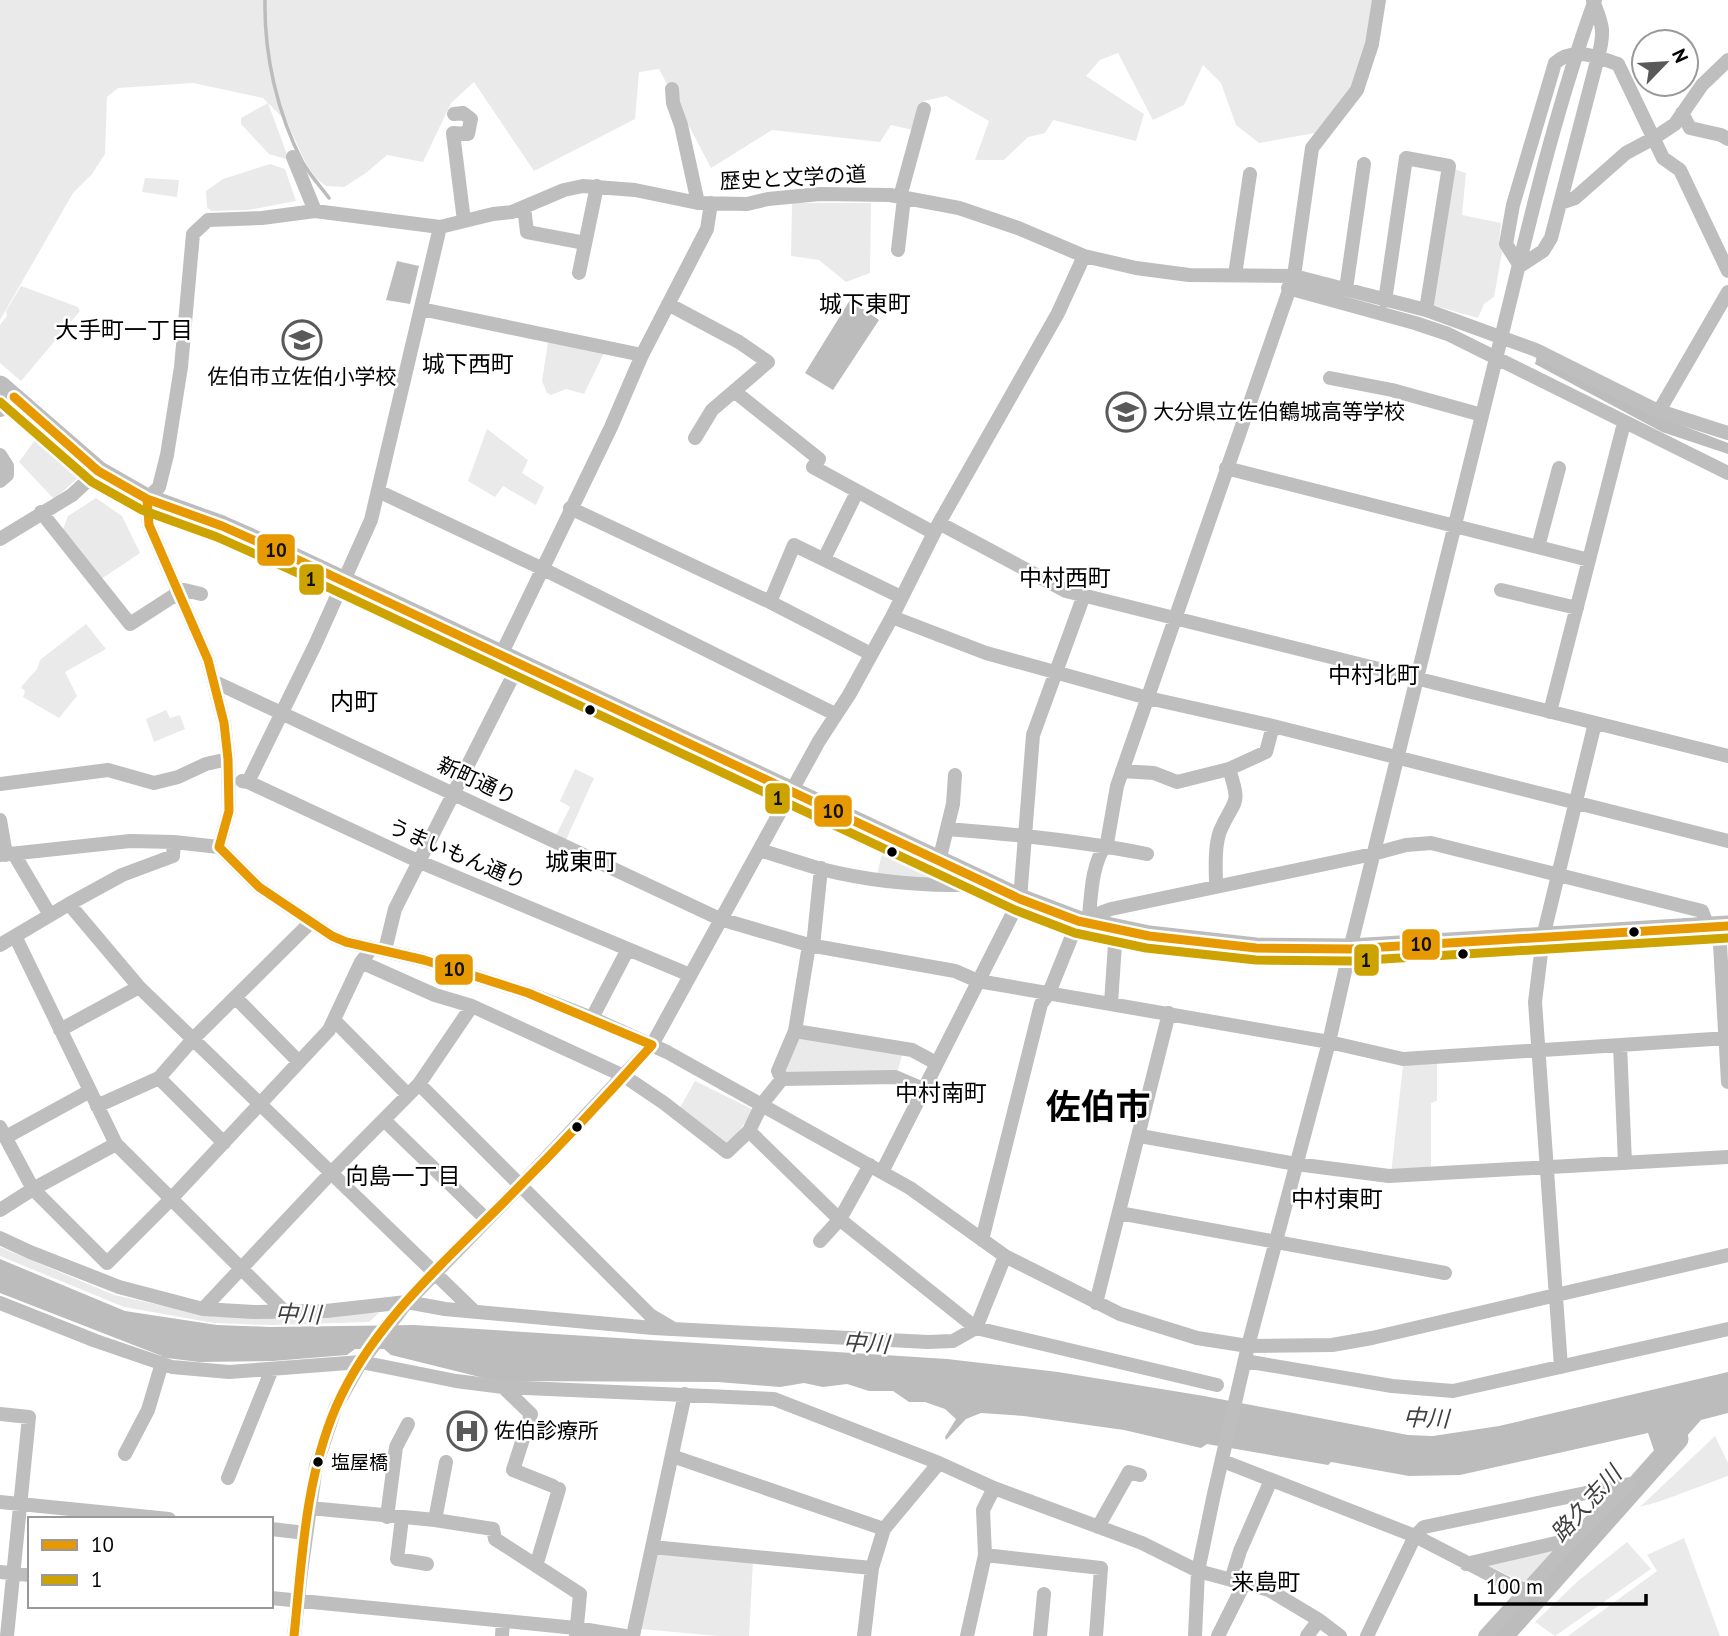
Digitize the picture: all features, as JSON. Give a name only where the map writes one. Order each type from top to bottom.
[{"type":"highway","points":[[5,398],[98,471],[147,499],[222,526],[343,581],[1020,899],[1116,929],[1149,936],[1256,948],[1350,949],[1721,923]]},
{"type":"street","points":[[982,1240],[1041,1004],[1049,993],[1084,919],[1095,873],[1105,846],[1117,786],[1291,282],[1312,148],[1357,90],[1372,44],[1379,0]]},
{"type":"street","points":[[1520,266],[1543,251],[1551,238],[1603,39],[1604,26],[1594,0]]},
{"type":"street","points":[[1195,1636],[1198,1571],[1246,1353],[1329,1042],[1373,854],[1552,136],[1594,0]]},
{"type":"street","points":[[1520,266],[1506,244],[1513,205],[1555,63],[1563,56],[1583,53],[1618,64],[1663,158],[1680,170],[1728,271]]},
{"type":"street","points":[[1560,203],[1575,198],[1626,153],[1675,124],[1702,85],[1728,60]]},
{"type":"street","points":[[90,1091],[3,1132],[33,1189],[107,1263],[170,1200],[329,1030],[361,962],[378,949],[395,909],[454,794],[510,660],[541,568],[611,427],[642,355],[706,229],[705,203],[673,103],[672,89]]},
{"type":"street","points":[[898,250],[902,197],[924,109]]},
{"type":"street","points":[[454,114],[463,113],[471,119],[468,134],[453,133],[464,221]]},
{"type":"street","points":[[1682,113],[1690,128],[1728,139]]},
{"type":"street","points":[[293,157],[315,211]]},
{"type":"street","points":[[1385,301],[1406,158],[1450,166],[1426,310]]},
{"type":"street","points":[[1346,289],[1364,164]]},
{"type":"street","points":[[1235,275],[1251,174]]},
{"type":"street","name":"歴史と文学の道","points":[[147,499],[159,487],[167,455],[181,367],[193,234],[208,220],[262,218],[315,211],[440,227],[512,212],[564,190],[583,186],[635,190],[705,203],[747,204],[768,199],[820,194],[902,197],[959,208],[1018,228],[1084,256],[1136,268],[1189,275],[1235,275],[1291,282]]},
{"type":"street","points":[[579,273],[597,186]]},
{"type":"street","points":[[524,207],[527,232],[585,243]]},
{"type":"street","points":[[248,782],[371,520],[440,227]]},
{"type":"street","points":[[294,1636],[316,1466],[336,1406],[363,1359],[402,1307],[652,1045],[791,792],[892,617],[937,528],[1058,313],[1084,256]]},
{"type":"street","points":[[1291,282],[1346,289],[1426,310],[1501,335],[1659,411],[1728,433]]},
{"type":"street","points":[[1291,282],[1448,334],[1728,474]]},
{"type":"street","points":[[1659,411],[1728,292]]},
{"type":"street","points":[[668,304],[739,342],[768,362],[712,410],[695,438]]},
{"type":"street","points":[[421,309],[642,355]]},
{"type":"street","points":[[1331,378],[1392,390],[1482,415]]},
{"type":"street","points":[[734,390],[819,458],[813,467],[857,492],[1066,591],[1728,756]]},
{"type":"street","points":[[1550,712],[1624,423]]},
{"type":"street","points":[[0,456],[7,466],[7,475],[0,481]]},
{"type":"street","points":[[1226,468],[1589,560]]},
{"type":"street","points":[[1538,547],[1559,468]]},
{"type":"street","points":[[0,539],[72,495],[98,471]]},
{"type":"street","points":[[378,491],[541,568],[835,715]]},
{"type":"street","points":[[824,559],[857,492]]},
{"type":"street","points":[[147,499],[149,525],[208,660],[224,723],[229,811],[219,847]]},
{"type":"street","points":[[570,509],[770,601],[871,654]]},
{"type":"street","points":[[41,512],[130,624],[177,590],[201,594]]},
{"type":"street","points":[[770,601],[794,545],[901,597]]},
{"type":"street","points":[[1501,590],[1577,608]]},
{"type":"street","points":[[820,1241],[876,1168],[923,1089],[1020,899],[1033,735],[1084,595]]},
{"type":"street","points":[[892,617],[986,653],[1148,698],[1273,726],[1728,841]]},
{"type":"street","name":"新町通り","points":[[215,682],[720,919],[811,946],[955,971],[978,981],[1329,1042],[1403,1059],[1727,1038]]},
{"type":"street","points":[[1561,1367],[1535,1002],[1542,937],[1595,723]]},
{"type":"street","points":[[1122,771],[1154,774],[1177,782],[1229,768],[1266,752],[1273,726]]},
{"type":"street","points":[[0,784],[108,770],[154,783],[228,759]]},
{"type":"street","points":[[1216,887],[1220,831],[1237,800],[1237,790],[1229,768]]},
{"type":"street","points":[[939,861],[953,804],[955,775]]},
{"type":"street","name":"うまいもん通り","points":[[229,779],[248,782],[420,862],[690,975]]},
{"type":"street","points":[[0,820],[7,855],[50,915]]},
{"type":"street","points":[[947,829],[1026,835],[1147,854]]},
{"type":"street","points":[[7,855],[130,841],[219,847],[259,887],[310,923],[346,942],[516,989],[592,1018],[652,1045],[910,1188],[1005,1256],[1096,1303],[1144,1323],[1246,1353],[1392,1386],[1453,1391],[1728,1329]]},
{"type":"street","points":[[0,945],[122,875],[173,856],[174,842]]},
{"type":"street","points":[[1084,919],[1111,909],[1406,845],[1431,844],[1702,911],[1721,923],[1728,1082]]},
{"type":"street","points":[[759,850],[821,868],[891,880],[946,886],[987,884]]},
{"type":"street","points":[[782,1079],[778,1071],[795,1031],[811,946],[821,868]]},
{"type":"street","points":[[69,904],[139,987],[475,1312]]},
{"type":"street","points":[[97,1106],[159,1078],[193,1039],[310,923]]},
{"type":"street","points":[[1111,1003],[1116,929]]},
{"type":"street","points":[[15,936],[116,1144],[285,1312]]},
{"type":"street","points":[[592,1018],[628,949]]},
{"type":"street","points":[[361,962],[435,995],[472,1006],[624,1076],[727,1152],[749,1131],[762,1104],[782,1079]]},
{"type":"street","points":[[60,1030],[139,987]]},
{"type":"street","points":[[235,997],[299,1062]]},
{"type":"street","points":[[204,1309],[330,1174],[419,1084],[472,1006]]},
{"type":"street","points":[[1096,1303],[1169,1013]]},
{"type":"street","points":[[334,1020],[408,1096]]},
{"type":"street","points":[[795,1031],[912,1050],[936,1063]]},
{"type":"street","points":[[1620,1045],[1625,1163]]},
{"type":"street","points":[[782,1079],[895,1077],[923,1089]]},
{"type":"street","points":[[159,1078],[224,1143]]},
{"type":"street","points":[[419,1084],[650,1315],[673,1328]]},
{"type":"street","points":[[384,1120],[487,1220]]},
{"type":"street","points":[[749,1131],[839,1219],[976,1328],[1217,1385]]},
{"type":"street","points":[[1140,1136],[1296,1164],[1390,1176],[1728,1157]]},
{"type":"street","points":[[0,1210],[116,1144]]},
{"type":"street","points":[[1119,1213],[1445,1273]]},
{"type":"street","points":[[0,1238],[120,1287],[204,1309],[285,1312],[402,1307],[673,1328],[928,1342],[953,1340],[976,1328],[1005,1256]]},
{"type":"street","points":[[1246,1353],[1332,1345],[1372,1338],[1728,1255]]},
{"type":"street","points":[[0,1303],[96,1341],[172,1367],[229,1372],[363,1359],[456,1381],[503,1387],[774,1399],[939,1463],[994,1488],[1142,1543],[1198,1571],[1269,1590],[1320,1620],[1340,1636]]},
{"type":"street","points":[[125,1454],[148,1410],[162,1363]]},
{"type":"street","points":[[228,1478],[272,1369]]},
{"type":"street","points":[[503,1387],[531,1415],[513,1470],[556,1488],[536,1566]]},
{"type":"street","points":[[633,1636],[685,1394]]},
{"type":"street","points":[[0,1414],[29,1417],[20,1504],[6,1572],[7,1636]]},
{"type":"street","points":[[387,1517],[396,1447],[408,1424]]},
{"type":"street","points":[[672,1456],[884,1529]]},
{"type":"street","points":[[1224,1458],[1270,1480],[1415,1536],[1466,1564],[1512,1586],[1527,1590]]},
{"type":"street","points":[[435,1520],[446,1462]]},
{"type":"street","points":[[864,1636],[873,1568],[884,1529],[939,1463]]},
{"type":"street","points":[[1098,1527],[1129,1472],[1140,1475]]},
{"type":"street","points":[[1223,1634],[1238,1582],[1240,1551],[1270,1480]]},
{"type":"street","points":[[1367,1636],[1415,1536],[1424,1527],[1629,1484],[1573,1539],[1485,1636]]},
{"type":"street","points":[[967,1636],[985,1555],[983,1510],[994,1488]]},
{"type":"street","points":[[0,1502],[149,1517]]},
{"type":"street","points":[[310,1508],[435,1520],[493,1529],[495,1539],[580,1594],[576,1632]]},
{"type":"street","points":[[402,1518],[397,1559],[427,1564]]},
{"type":"street","points":[[273,1529],[306,1533]]},
{"type":"street","points":[[1466,1564],[1573,1539]]},
{"type":"street","points":[[652,1547],[873,1568]]},
{"type":"street","points":[[985,1555],[1101,1568],[1096,1636]]},
{"type":"street","points":[[6,1572],[28,1574]]},
{"type":"street","points":[[1040,1636],[1044,1594]]},
{"type":"street","points":[[273,1598],[502,1629],[625,1636]]},
{"type":"street","points":[[1307,1636],[1320,1620]]},
{"type":"shaded area","points":[[0,0],[1373,0],[1373,19],[1356,82],[1315,133],[1259,143],[1236,125],[1221,83],[1203,65],[1184,105],[1153,120],[1118,53],[1100,60],[1086,76],[1144,114],[1136,141],[1053,120],[1045,133],[1028,137],[1004,160],[975,160],[989,121],[946,96],[924,101],[913,130],[891,125],[880,142],[772,130],[711,168],[659,69],[639,72],[635,119],[534,171],[474,82],[451,103],[423,162],[387,155],[344,187],[326,186],[306,164],[287,122],[263,98],[193,83],[118,88],[107,97],[105,154],[92,174],[73,193],[0,320]]},
{"type":"shaded area","points":[[268,103],[289,160],[269,154],[241,124],[241,118]]},
{"type":"shaded area","points":[[270,164],[285,169],[296,201],[248,210],[211,211],[207,207],[206,191],[223,179]]},
{"type":"shaded area","points":[[1454,169],[1466,173],[1462,215],[1501,223],[1499,243],[1502,252],[1494,297],[1484,304],[1478,318],[1432,305]]},
{"type":"shaded area","points":[[145,178],[179,180],[177,197],[142,192]]},
{"type":"shaded area","points":[[792,203],[871,203],[870,273],[846,282],[819,260],[791,256]]},
{"type":"shaded area","points":[[397,261],[419,266],[410,304],[386,300]]},
{"type":"shaded area","points":[[21,286],[78,307],[80,311],[21,381],[0,363],[0,325]]},
{"type":"shaded area","points":[[850,300],[879,320],[833,390],[805,373]]},
{"type":"shaded area","points":[[548,342],[604,353],[584,394],[566,389],[551,395],[547,393],[542,381]]},
{"type":"shaded area","points":[[1537,356],[1660,417],[1728,443],[1728,454],[1662,432],[1535,364]]},
{"type":"shaded area","points":[[487,429],[528,460],[522,473],[544,487],[536,505],[503,486],[495,497],[468,481]]},
{"type":"shaded area","points":[[40,433],[76,464],[78,478],[54,499],[19,462]]},
{"type":"shaded area","points":[[96,498],[122,516],[140,553],[100,580],[63,529],[68,516]]},
{"type":"shaded area","points":[[86,624],[106,649],[65,672],[77,696],[59,718],[23,697],[25,691],[21,687],[37,669],[40,660]]},
{"type":"shaded area","points":[[166,710],[170,718],[180,715],[185,729],[154,742],[146,719]]},
{"type":"shaded area","points":[[575,769],[594,778],[565,842],[555,837],[570,807],[560,801]]},
{"type":"shaded area","points":[[883,849],[948,877],[946,882],[877,875]]},
{"type":"shaded area","points":[[796,1034],[903,1052],[897,1073],[784,1077]]},
{"type":"shaded area","points":[[1437,1063],[1437,1101],[1431,1103],[1431,1173],[1391,1174],[1403,1065]]},
{"type":"shaded area","points":[[695,1081],[754,1110],[727,1148],[678,1111]]},
{"type":"shaded area","points":[[0,1247],[114,1295],[215,1317],[379,1313],[369,1322],[271,1325],[214,1323],[124,1307],[0,1256]]},
{"type":"shaded area","points":[[0,1259],[125,1311],[217,1325],[414,1325],[947,1359],[1058,1372],[1204,1396],[1408,1435],[1433,1436],[1499,1426],[1728,1372],[1728,1413],[1701,1420],[1663,1463],[1657,1459],[1648,1433],[1460,1475],[1409,1476],[1207,1444],[1201,1448],[1124,1430],[981,1413],[966,1419],[946,1440],[945,1437],[956,1419],[945,1409],[925,1402],[909,1402],[893,1391],[869,1391],[847,1384],[823,1387],[804,1383],[780,1387],[718,1382],[496,1381],[391,1355],[384,1349],[355,1349],[347,1355],[273,1361],[199,1362],[167,1358],[0,1293]]},
{"type":"shaded area","points":[[1715,1436],[1728,1463],[1728,1476],[1640,1507]]},
{"type":"shaded area","points":[[1684,1538],[1720,1636],[1568,1636],[1657,1571],[1647,1555]]},
{"type":"shaded area","points":[[1627,1542],[1651,1569],[1555,1636],[1535,1622],[1578,1581]]},
{"type":"shaded area","points":[[1561,1547],[1526,1584],[1485,1564]]},
{"type":"shaded area","points":[[654,1550],[753,1561],[749,1636],[641,1629]]},
{"type":"waterway","points":[[265,0],[267,42],[279,104],[303,163],[329,198]]},
{"type":"waterway","name":"路久志川","points":[[1503,1636],[1678,1439]]},
{"type":"transit line","name":"10","points":[[14,397],[98,471],[147,499],[222,526],[294,558],[1020,899],[1078,921],[1149,936],[1256,948],[1350,949],[1728,926]]},
{"type":"transit line","name":"1","points":[[0,402],[92,482],[142,510],[217,537],[289,569],[1015,910],[1075,933],[1146,948],[1256,960],[1351,961],[1728,938]]},
{"type":"transit line","name":"10","points":[[147,499],[149,525],[208,660],[224,723],[229,811],[219,847],[259,887],[332,936],[346,942],[424,960],[528,993],[652,1045]]},
{"type":"transit line","name":"10","points":[[294,1636],[306,1520],[317,1462],[336,1407],[351,1377],[388,1323],[410,1298],[560,1145],[652,1045]]},
{"type":"place","name":"佐伯市立佐伯小学校","points":[[302,340]]},
{"type":"place","name":"大分県立佐伯鶴城高等学校","points":[[1126,412]]},
{"type":"place","name":"佐伯診療所","points":[[467,1431]]},
{"type":"place","name":"塩屋橋","points":[[318,1462]]},
{"type":"district","name":"城下東町","points":[[865,304]]},
{"type":"district","name":"大手町一丁目","points":[[124,330]]},
{"type":"district","name":"城下西町","points":[[468,364]]},
{"type":"district","name":"中村西町","points":[[1065,578]]},
{"type":"district","name":"中村北町","points":[[1374,675]]},
{"type":"district","name":"内町","points":[[354,702]]},
{"type":"district","name":"城東町","points":[[581,862]]},
{"type":"district","name":"中村南町","points":[[941,1093]]},
{"type":"district","name":"佐伯市","points":[[1098,1107]]},
{"type":"district","name":"向島一丁目","points":[[403,1176]]},
{"type":"district","name":"中村東町","points":[[1337,1199]]},
{"type":"district","name":"来島町","points":[[1266,1582]]},
{"type":"water label","name":"中川","points":[[298,1314]]},
{"type":"water label","name":"中川","points":[[866,1343]]},
{"type":"water label","name":"中川","points":[[1426,1418]]}]
